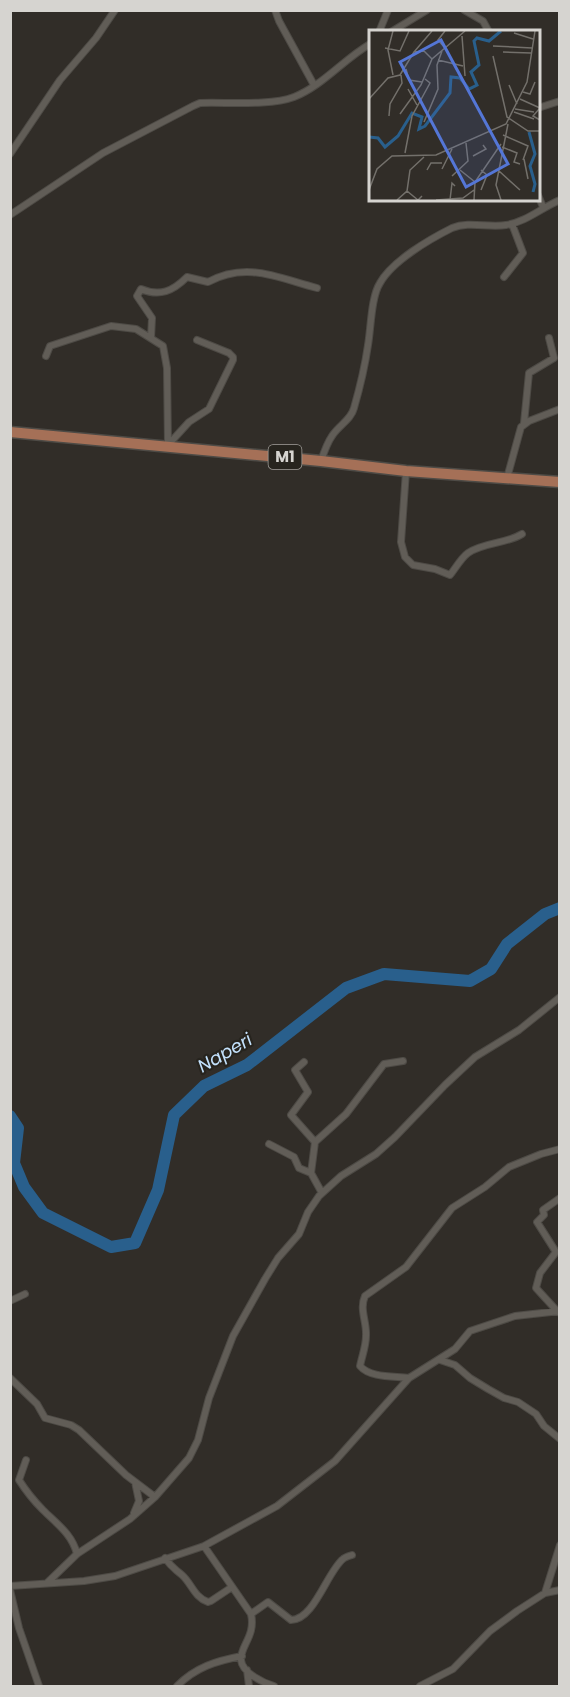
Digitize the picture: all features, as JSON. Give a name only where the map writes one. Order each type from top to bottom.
[{"type":"highway","name":"M1","points":[[10,432],[406,471],[560,482]]},
{"type":"street","points":[[10,154],[60,80],[96,38],[115,10]]},
{"type":"street","points":[[276,10],[279,21],[314,85]]},
{"type":"street","points":[[380,30],[388,10]]},
{"type":"street","points":[[394,30],[427,10]]},
{"type":"street","points":[[464,10],[483,21],[488,30]]},
{"type":"street","points":[[10,215],[103,153],[193,106],[282,100],[314,85],[369,45]]},
{"type":"street","points":[[540,107],[560,101]]},
{"type":"street","points":[[540,200],[543,207]]},
{"type":"street","points":[[321,461],[333,434],[347,422],[354,410],[367,352],[376,291],[384,277],[411,253],[454,227],[512,224],[560,200]]},
{"type":"street","points":[[504,277],[523,253],[512,224]]},
{"type":"street","points":[[151,338],[152,318],[137,296],[141,289],[154,294],[177,287],[187,276],[208,282],[224,274],[256,271],[274,274],[285,280],[317,288]]},
{"type":"street","points":[[46,356],[50,346],[111,326],[136,329],[163,346],[167,368],[168,446]]},
{"type":"street","points":[[507,478],[519,432],[524,423],[529,373],[554,358],[549,338]]},
{"type":"street","points":[[168,446],[184,427],[208,409],[233,360],[229,353],[197,340]]},
{"type":"street","points":[[524,423],[560,409]]},
{"type":"street","points":[[406,471],[401,542],[405,557],[413,566],[435,569],[450,576],[468,553],[512,540],[522,534]]},
{"type":"street","points":[[47,1582],[77,1554],[133,1517],[155,1497],[189,1458],[198,1440],[208,1398],[233,1336],[269,1272],[298,1234],[308,1212],[322,1193],[341,1176],[376,1154],[395,1137],[475,1056],[519,1030],[560,997]]},
{"type":"street","points":[[322,1193],[311,1173],[315,1143],[346,1114],[384,1064],[403,1060]]},
{"type":"street","points":[[304,1062],[295,1070],[308,1092],[291,1115],[315,1143]]},
{"type":"street","points":[[269,1144],[294,1157],[299,1168],[311,1173]]},
{"type":"street","points":[[409,1378],[371,1374],[360,1366],[366,1337],[362,1301],[365,1296],[406,1267],[452,1208],[485,1188],[509,1167],[560,1149]]},
{"type":"street","points":[[559,1311],[536,1287],[540,1273],[556,1252],[537,1222],[544,1215],[543,1210],[560,1198]]},
{"type":"street","points":[[10,1301],[25,1294]]},
{"type":"street","points":[[39,1686],[19,1628],[10,1588],[115,1576],[204,1546],[277,1506],[335,1461],[409,1378],[455,1349],[467,1333],[474,1328],[515,1316],[559,1311]]},
{"type":"street","points":[[440,1360],[455,1365],[470,1378],[504,1398],[518,1402],[536,1414],[544,1426],[560,1439]]},
{"type":"street","points":[[10,1378],[37,1404],[45,1418],[71,1425],[79,1430],[135,1482],[155,1497]]},
{"type":"street","points":[[26,1460],[19,1480],[67,1533],[75,1545],[77,1554]]},
{"type":"street","points":[[133,1517],[139,1501],[135,1482]]},
{"type":"street","points":[[545,1593],[560,1545]]},
{"type":"street","points":[[204,1546],[251,1614],[253,1627],[241,1660],[247,1670],[257,1678],[274,1686]]},
{"type":"street","points":[[251,1614],[268,1602],[287,1618],[295,1620],[305,1613],[317,1598],[343,1559],[352,1555]]},
{"type":"street","points":[[165,1558],[173,1570],[183,1576],[193,1591],[203,1600],[212,1601],[232,1587]]},
{"type":"street","points":[[420,1686],[453,1669],[490,1631],[545,1593],[560,1590]]},
{"type":"street","points":[[177,1686],[202,1667],[215,1661],[242,1656]]},
{"type":"street","points":[[247,1670],[249,1686]]},
{"type":"waterway","name":"Naperi","points":[[10,1116],[18,1128],[14,1163],[24,1187],[43,1213],[111,1247],[135,1243],[158,1190],[174,1115],[204,1086],[247,1065],[346,988],[384,974],[470,981],[491,969],[507,944],[545,914],[560,908]]}]
